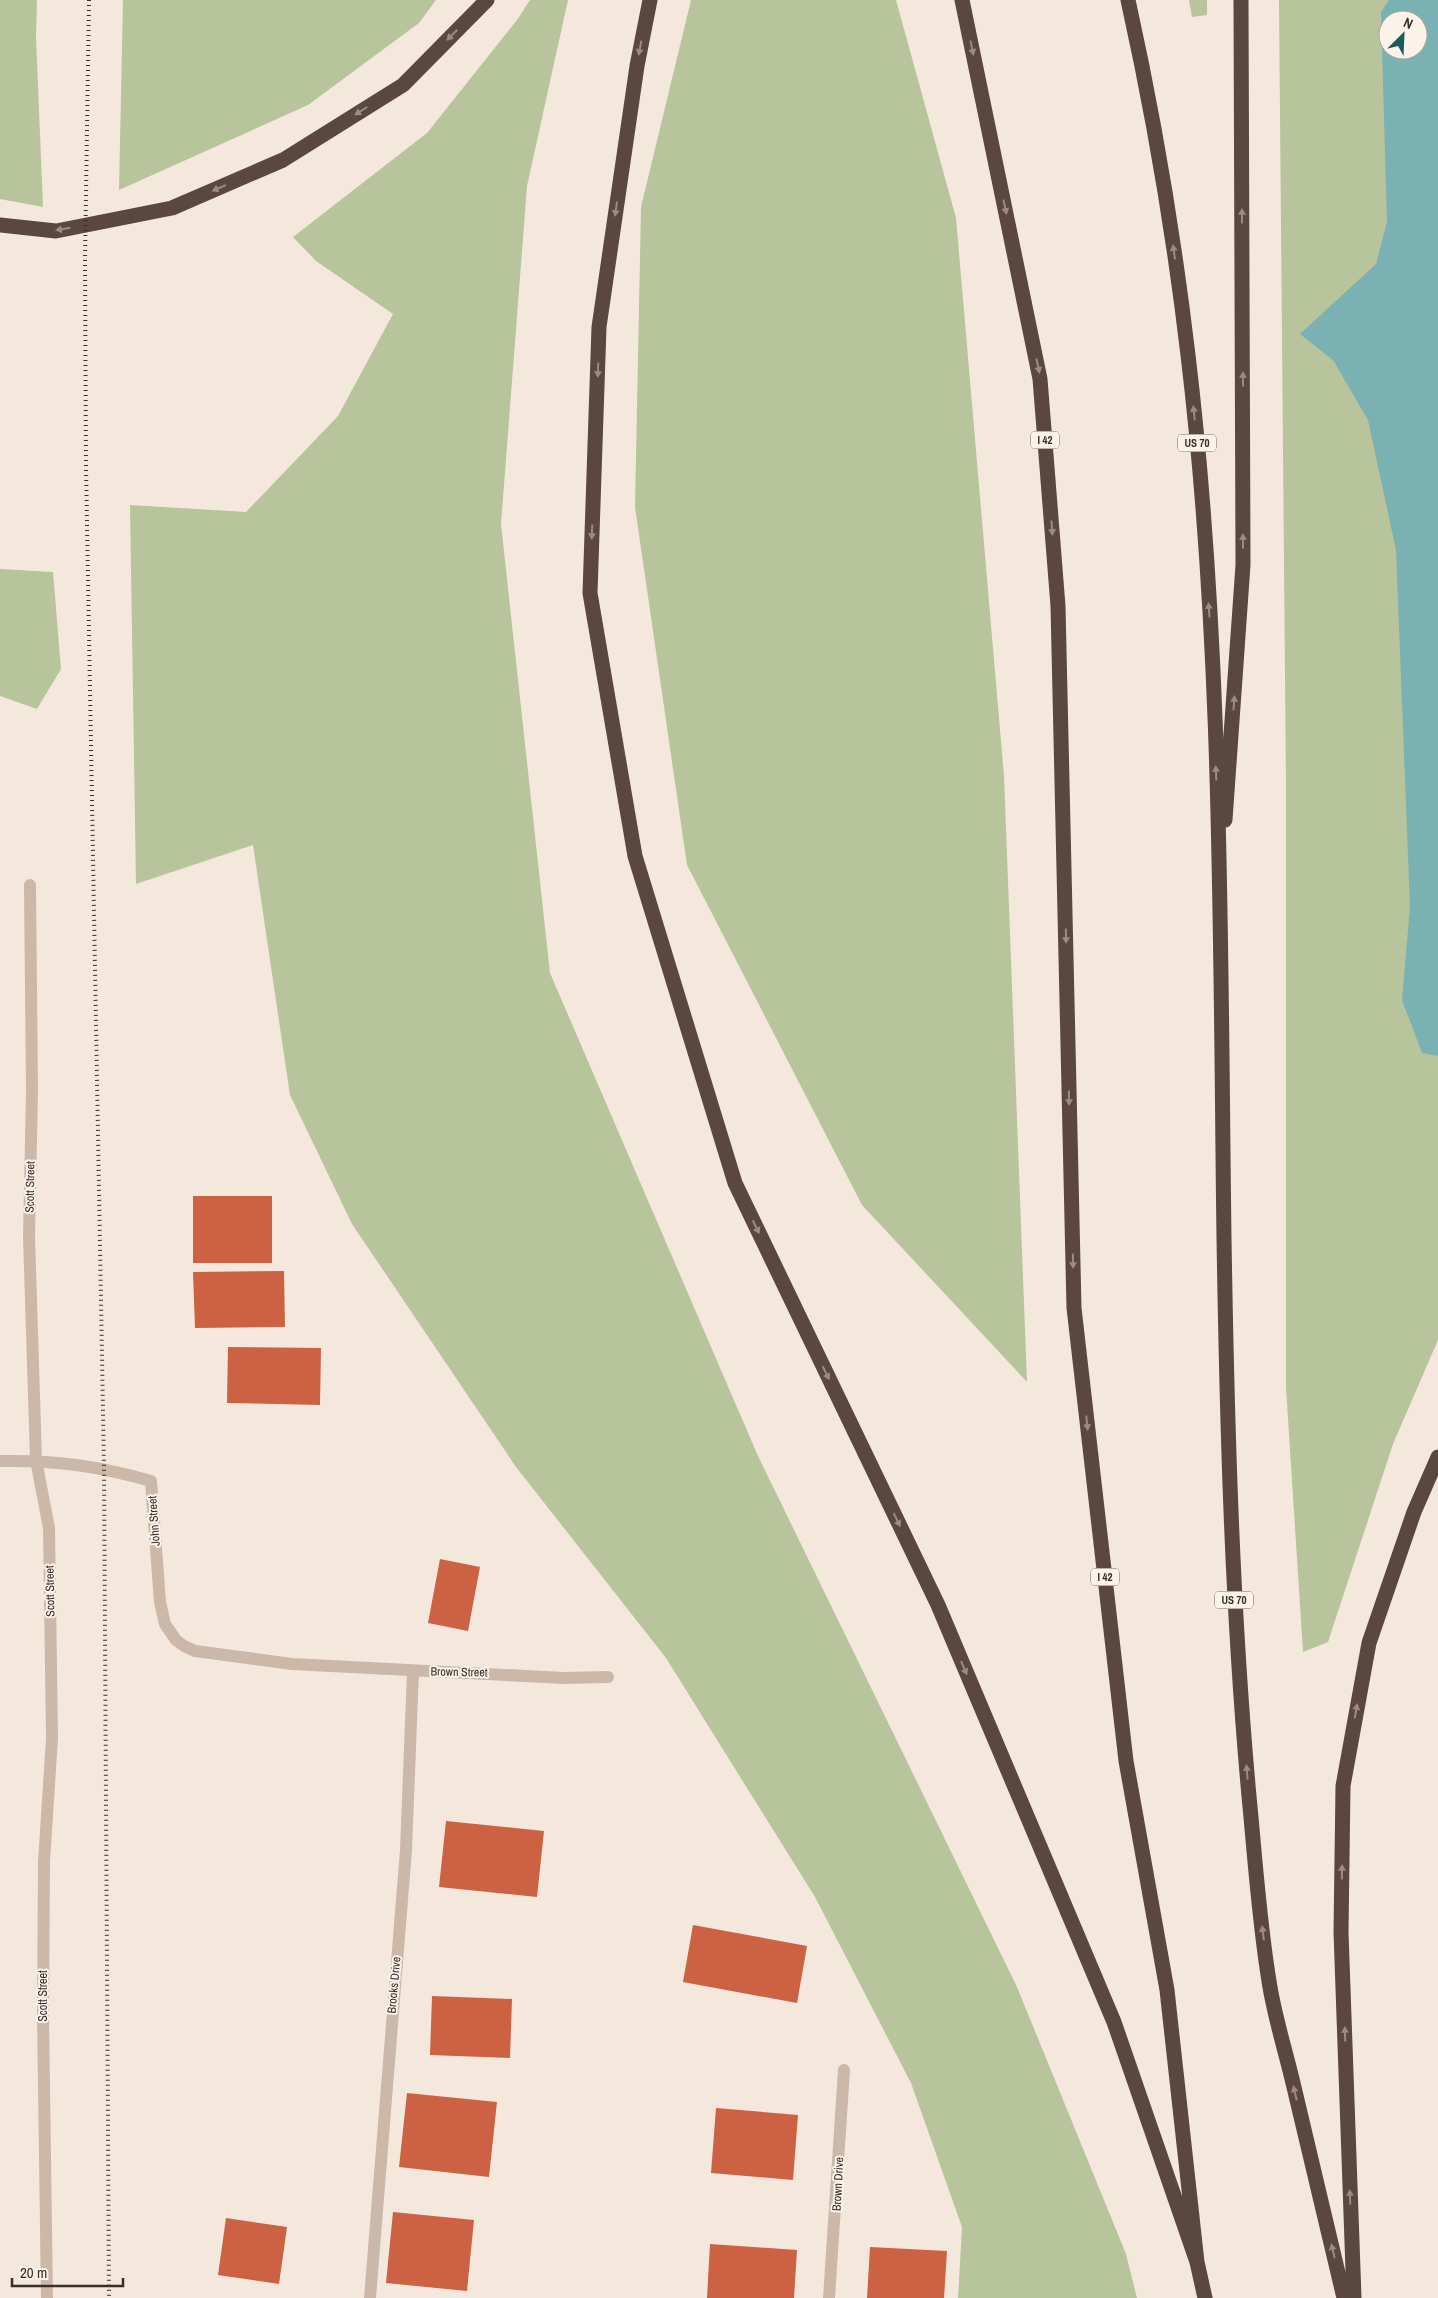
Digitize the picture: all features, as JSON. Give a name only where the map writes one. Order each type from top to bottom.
[{"type":"highway","points":[[0,225],[56,231],[172,208],[283,160],[403,85],[487,0]]},
{"type":"highway","points":[[650,0],[637,66],[599,326],[590,593],[635,856],[735,1183],[938,1605],[1114,2022],[1197,2262]]},
{"type":"highway","name":"I 42","points":[[962,0],[1040,378],[1058,606],[1074,1308],[1126,1761],[1167,1990],[1197,2262],[1205,2298]]},
{"type":"highway","name":"US 70","points":[[1128,0],[1144,75],[1168,210],[1189,365],[1200,481],[1209,617],[1219,891],[1227,1439],[1240,1694],[1254,1849],[1269,1985],[1344,2298]]},
{"type":"highway","points":[[1219,891],[1243,565],[1241,0]]},
{"type":"highway","points":[[1354,2298],[1341,1932],[1343,1786],[1368,1643],[1414,1512],[1438,1456]]},
{"type":"street","name":"Scott Street","points":[[30,885],[32,1091],[29,1236],[36,1460],[49,1528],[52,1738],[44,1862],[43,2006],[47,2298]]},
{"type":"street","name":"John Street","points":[[0,1461],[36,1460],[104,1468],[151,1481],[160,1602],[165,1624],[176,1640],[194,1651],[311,1666]]},
{"type":"street","name":"Brown Street","points":[[311,1666],[564,1678],[608,1678]]},
{"type":"street","name":"Brooks Drive","points":[[370,2298],[406,1850],[413,1671]]},
{"type":"street","name":"Brown Drive","points":[[829,2298],[844,2070]]},
{"type":"green space","points":[[0,0],[37,0],[36,37],[43,207],[0,199]]},
{"type":"green space","points":[[123,0],[436,0],[419,23],[308,105],[119,190]]},
{"type":"green space","points":[[530,0],[568,0],[527,186],[501,524],[550,973],[758,1456],[1017,1987],[1126,2254],[1137,2298],[958,2298],[962,2227],[911,2083],[815,1897],[666,1658],[516,1467],[352,1224],[290,1095],[253,845],[136,884],[130,505],[246,512],[338,416],[393,314],[316,261],[293,237],[427,133],[517,20]]},
{"type":"green space","points":[[691,0],[896,0],[956,218],[1004,776],[1027,1382],[862,1205],[687,865],[635,507],[641,207]]},
{"type":"green space","points":[[1189,0],[1207,0],[1207,15],[1192,17]]},
{"type":"green space","points":[[1279,0],[1438,0],[1438,1340],[1393,1444],[1328,1642],[1303,1652],[1286,1387],[1286,789]]},
{"type":"green space","points":[[0,569],[53,572],[61,669],[37,709],[0,696]]},
{"type":"water","points":[[1389,0],[1438,0],[1438,1056],[1422,1053],[1402,1000],[1410,907],[1396,550],[1368,420],[1333,360],[1300,334],[1376,264],[1387,222],[1382,60],[1428,60],[1428,10],[1382,10]]},
{"type":"building","points":[[193,1196],[272,1196],[272,1263],[193,1263]]},
{"type":"building","points":[[284,1271],[285,1327],[195,1328],[193,1272]]},
{"type":"building","points":[[228,1347],[321,1348],[320,1405],[227,1403]]},
{"type":"building","points":[[440,1559],[480,1567],[468,1631],[428,1623]]},
{"type":"building","points":[[446,1821],[544,1831],[537,1897],[439,1887]]},
{"type":"building","points":[[693,1925],[807,1946],[797,2003],[683,1982]]},
{"type":"building","points":[[432,1996],[512,1999],[510,2058],[430,2055]]},
{"type":"building","points":[[407,2093],[497,2102],[489,2177],[399,2167]]},
{"type":"building","points":[[716,2108],[798,2115],[793,2180],[711,2173]]},
{"type":"building","points":[[393,2212],[474,2220],[467,2291],[386,2283]]},
{"type":"building","points":[[226,2218],[287,2227],[279,2284],[218,2275]]},
{"type":"building","points":[[710,2244],[797,2250],[794,2298],[707,2298]]},
{"type":"building","points":[[870,2247],[947,2251],[944,2298],[867,2298]]},
{"type":"railway","points":[[89,0],[85,258],[86,467],[104,1468],[109,2298]]}]
